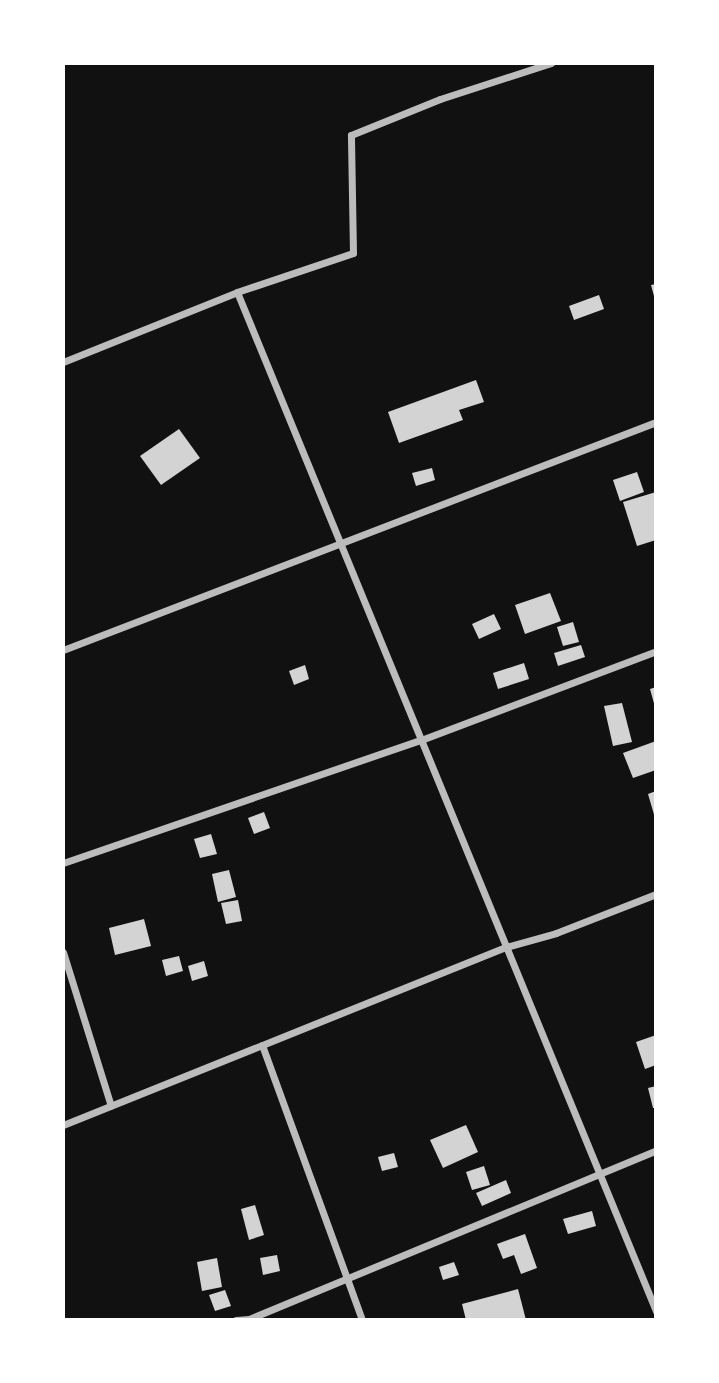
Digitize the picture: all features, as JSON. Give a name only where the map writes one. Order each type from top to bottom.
[{"type":"street","points":[[63,362],[237,292],[353,253],[351,135],[440,99],[551,63]]},
{"type":"street","points":[[237,292],[656,1311]]},
{"type":"street","points":[[63,650],[656,422]]},
{"type":"street","points":[[63,863],[421,740],[656,651]]},
{"type":"street","points":[[63,1125],[506,947],[556,933],[656,894]]},
{"type":"street","points":[[63,952],[111,1106]]},
{"type":"street","points":[[262,1045],[362,1320]]},
{"type":"street","points":[[236,1320],[249,1319],[656,1150]]},
{"type":"building","points":[[656,284],[656,300],[655,300],[651,285]]},
{"type":"building","points":[[599,295],[604,309],[574,320],[569,306]]},
{"type":"building","points":[[476,380],[484,402],[459,410],[463,420],[399,443],[388,412]]},
{"type":"building","points":[[179,429],[200,458],[161,485],[140,456]]},
{"type":"building","points":[[432,468],[435,480],[416,486],[412,473]]},
{"type":"building","points":[[637,472],[644,492],[620,501],[613,480]]},
{"type":"building","points":[[656,492],[656,540],[637,546],[623,502]]},
{"type":"building","points":[[550,593],[561,621],[525,634],[515,605]]},
{"type":"building","points":[[494,614],[501,629],[479,639],[472,624]]},
{"type":"building","points":[[573,622],[579,642],[563,646],[557,627]]},
{"type":"building","points":[[581,645],[585,657],[558,666],[554,653]]},
{"type":"building","points":[[524,663],[529,679],[498,689],[493,673]]},
{"type":"building","points":[[305,665],[309,679],[294,685],[289,671]]},
{"type":"building","points":[[656,687],[656,707],[655,707],[650,689]]},
{"type":"building","points":[[622,703],[632,742],[613,746],[604,706]]},
{"type":"building","points":[[656,741],[656,770],[633,778],[623,753]]},
{"type":"building","points":[[656,791],[656,818],[655,818],[648,794]]},
{"type":"building","points":[[264,812],[270,828],[254,834],[248,818]]},
{"type":"building","points":[[211,834],[217,854],[200,858],[194,839]]},
{"type":"building","points":[[229,870],[236,897],[218,902],[212,874]]},
{"type":"building","points":[[238,900],[242,921],[226,924],[221,903]]},
{"type":"building","points":[[144,919],[151,946],[115,955],[109,928]]},
{"type":"building","points":[[179,956],[183,971],[166,976],[162,960]]},
{"type":"building","points":[[204,961],[208,976],[192,981],[188,966]]},
{"type":"building","points":[[656,1035],[656,1065],[645,1069],[636,1042]]},
{"type":"building","points":[[656,1086],[656,1108],[653,1108],[648,1088]]},
{"type":"building","points":[[466,1125],[478,1152],[443,1168],[430,1140]]},
{"type":"building","points":[[394,1153],[398,1167],[382,1171],[378,1157]]},
{"type":"building","points":[[484,1166],[490,1185],[472,1190],[466,1172]]},
{"type":"building","points":[[506,1180],[511,1193],[482,1206],[476,1193]]},
{"type":"building","points":[[255,1205],[264,1235],[249,1240],[241,1209]]},
{"type":"building","points":[[592,1211],[596,1226],[568,1234],[563,1219]]},
{"type":"building","points":[[525,1234],[537,1268],[521,1274],[514,1255],[503,1259],[497,1244]]},
{"type":"building","points":[[277,1255],[280,1271],[263,1275],[260,1258]]},
{"type":"building","points":[[217,1258],[222,1287],[202,1291],[197,1262]]},
{"type":"building","points":[[454,1262],[459,1275],[443,1280],[439,1267]]},
{"type":"building","points":[[518,1289],[526,1320],[466,1320],[462,1304]]},
{"type":"building","points":[[225,1290],[231,1306],[215,1311],[209,1295]]}]
